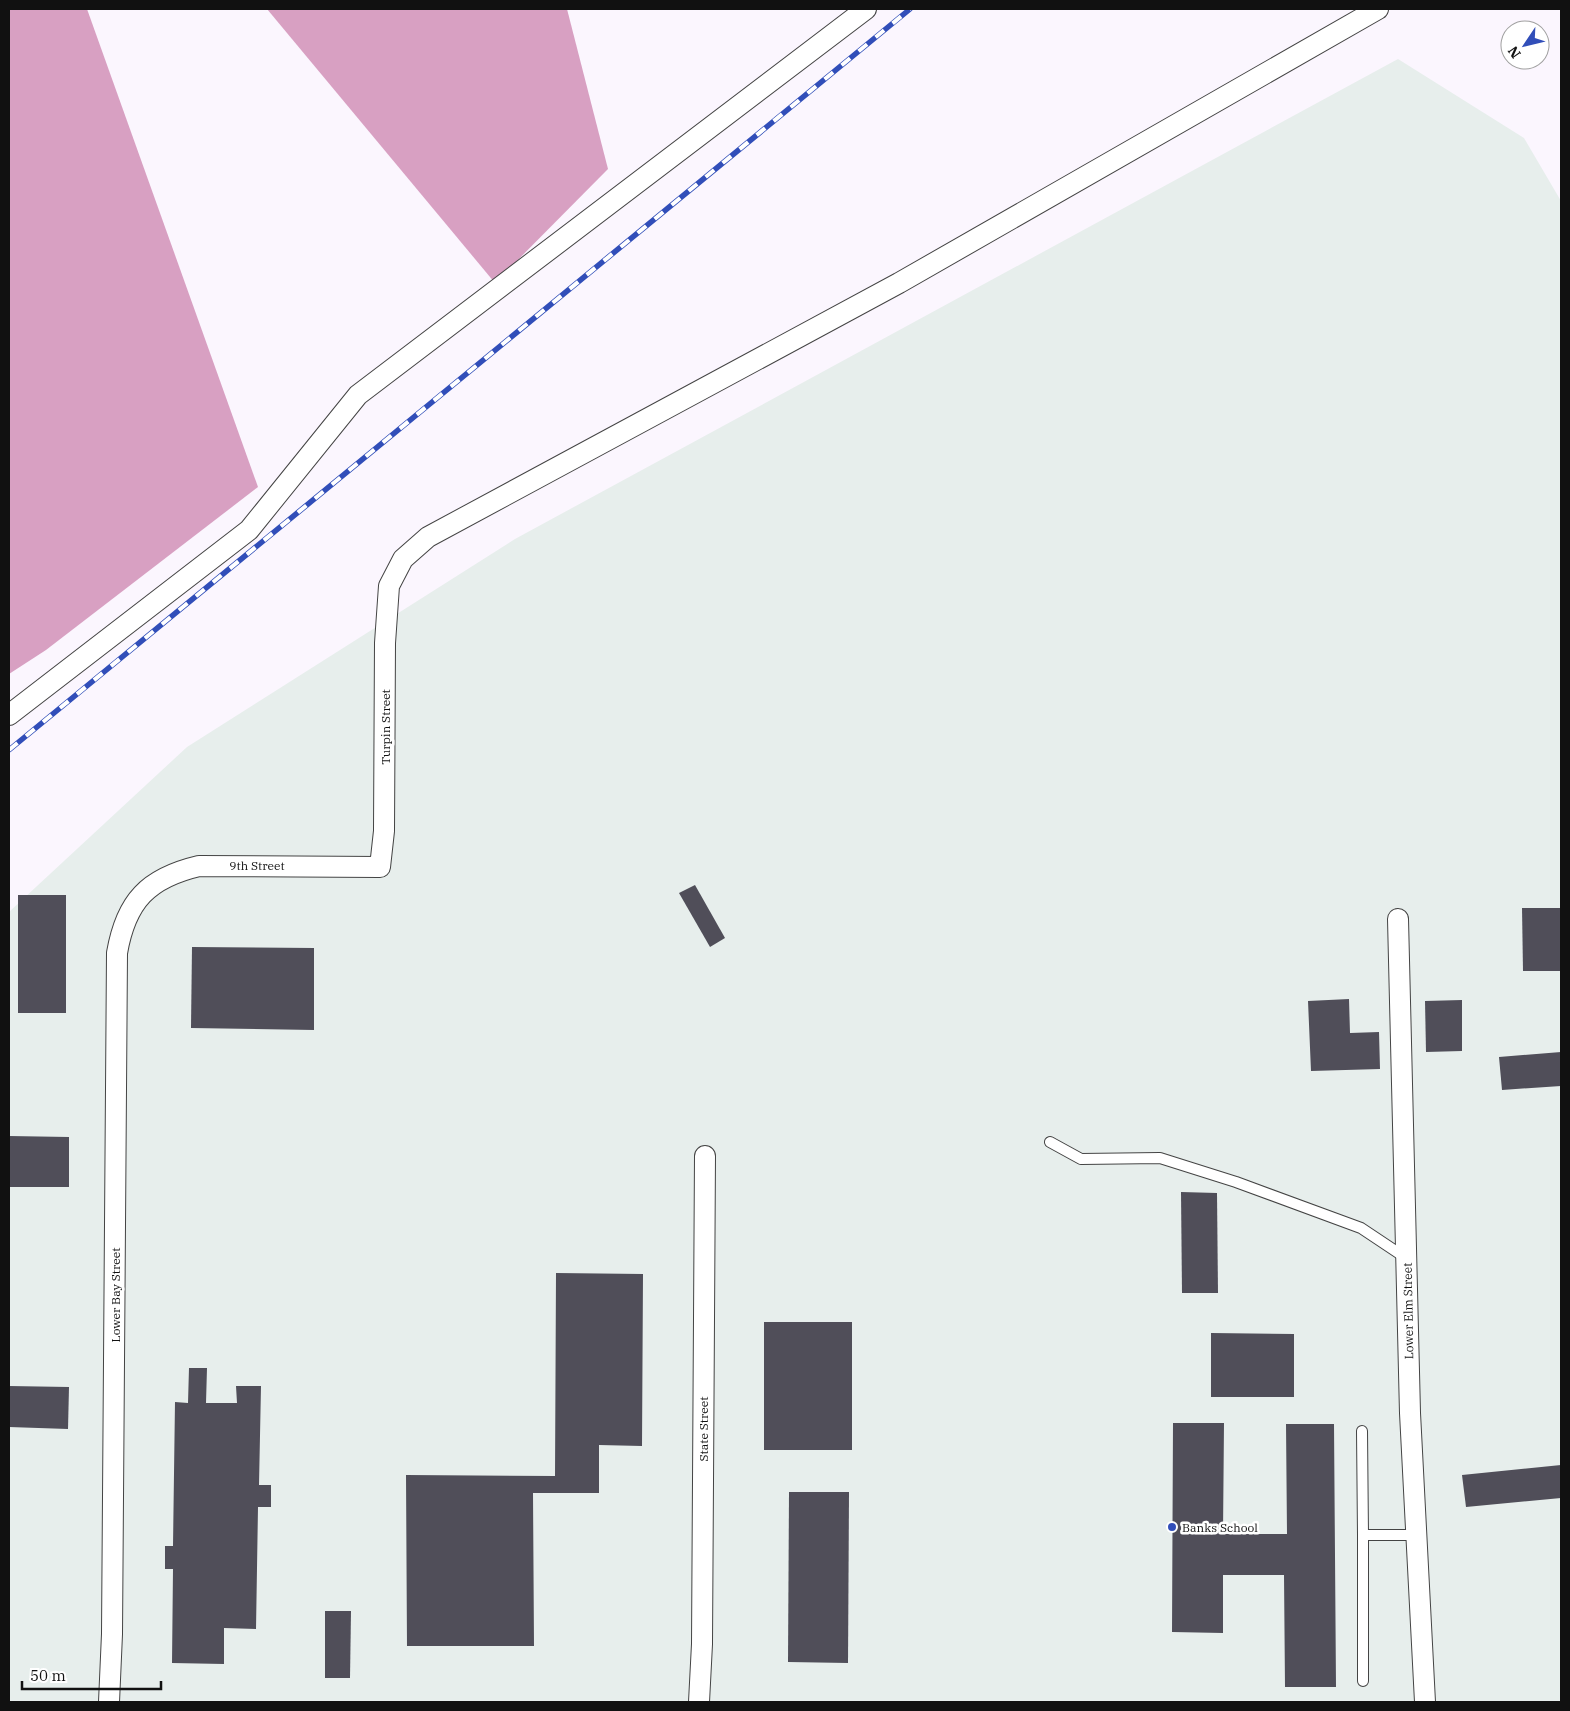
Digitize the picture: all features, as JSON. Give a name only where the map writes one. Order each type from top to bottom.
[{"type":"street","points":[[9,715],[249,530],[358,395],[866,9]]},
{"type":"street","name":"Turpin Street","points":[[380,867],[384,831],[386,643],[389,586],[403,559],[428,536],[899,283],[1378,9]]},
{"type":"street","name":"9th Street","points":[[143,895],[163,877],[199,866],[380,867]]},
{"type":"street","name":"Lower Bay Street","points":[[109,1702],[112,1634],[117,953],[120,934],[129,911],[143,895]]},
{"type":"street","name":"Lower Elm Street","points":[[1398,919],[1410,1413],[1425,1702]]},
{"type":"street","name":"State Street","points":[[699,1702],[702,1634],[705,1156]]},
{"type":"lane","points":[[1050,1142],[1081,1160],[1160,1158],[1236,1182],[1360,1228],[1407,1259]]},
{"type":"lane","points":[[1362,1431],[1363,1681]]},
{"type":"lane","points":[[1363,1534],[1416,1535]]},
{"type":"shaded area","points":[[9,9],[87,9],[258,487],[46,650],[9,674]]},
{"type":"shaded area","points":[[267,9],[567,9],[608,169],[495,283]]},
{"type":"shaded area","points":[[1398,59],[1524,138],[1561,201],[1561,1702],[9,1702],[9,912],[187,747],[515,539]]},
{"type":"building","points":[[695,885],[725,938],[710,947],[679,893]]},
{"type":"building","points":[[18,895],[66,895],[66,1013],[18,1013]]},
{"type":"building","points":[[1522,908],[1561,908],[1561,971],[1523,971]]},
{"type":"building","points":[[192,947],[314,948],[314,1030],[191,1028]]},
{"type":"building","points":[[1349,999],[1350,1033],[1379,1032],[1380,1069],[1311,1071],[1308,1001]]},
{"type":"building","points":[[1462,1000],[1462,1051],[1426,1052],[1425,1001]]},
{"type":"building","points":[[1561,1052],[1561,1086],[1502,1090],[1499,1057]]},
{"type":"building","points":[[9,1136],[69,1137],[69,1187],[9,1187]]},
{"type":"building","points":[[1181,1192],[1217,1193],[1218,1293],[1182,1293]]},
{"type":"building","points":[[556,1273],[643,1274],[642,1446],[599,1445],[599,1493],[533,1493],[534,1646],[407,1646],[406,1475],[555,1476]]},
{"type":"building","points":[[764,1322],[852,1322],[852,1450],[764,1450]]},
{"type":"building","points":[[1211,1333],[1294,1334],[1294,1397],[1211,1397]]},
{"type":"building","points":[[189,1368],[207,1368],[206,1403],[237,1403],[236,1386],[261,1386],[259,1485],[271,1485],[271,1507],[258,1507],[256,1629],[224,1628],[224,1664],[172,1663],[173,1569],[165,1569],[165,1546],[173,1546],[175,1402],[188,1403]]},
{"type":"building","points":[[9,1386],[69,1387],[68,1429],[9,1427]]},
{"type":"building","points":[[1173,1423],[1224,1423],[1223,1534],[1287,1534],[1286,1424],[1334,1424],[1336,1687],[1285,1687],[1284,1575],[1223,1575],[1223,1633],[1172,1632]]},
{"type":"building","points":[[1561,1465],[1561,1498],[1466,1507],[1462,1475]]},
{"type":"building","points":[[789,1492],[849,1492],[848,1663],[788,1662]]},
{"type":"building","points":[[325,1611],[351,1611],[350,1678],[325,1678]]},
{"type":"railway","points":[[9,750],[910,9]]},
{"type":"place","name":"Banks School","points":[[1172,1527]]}]
